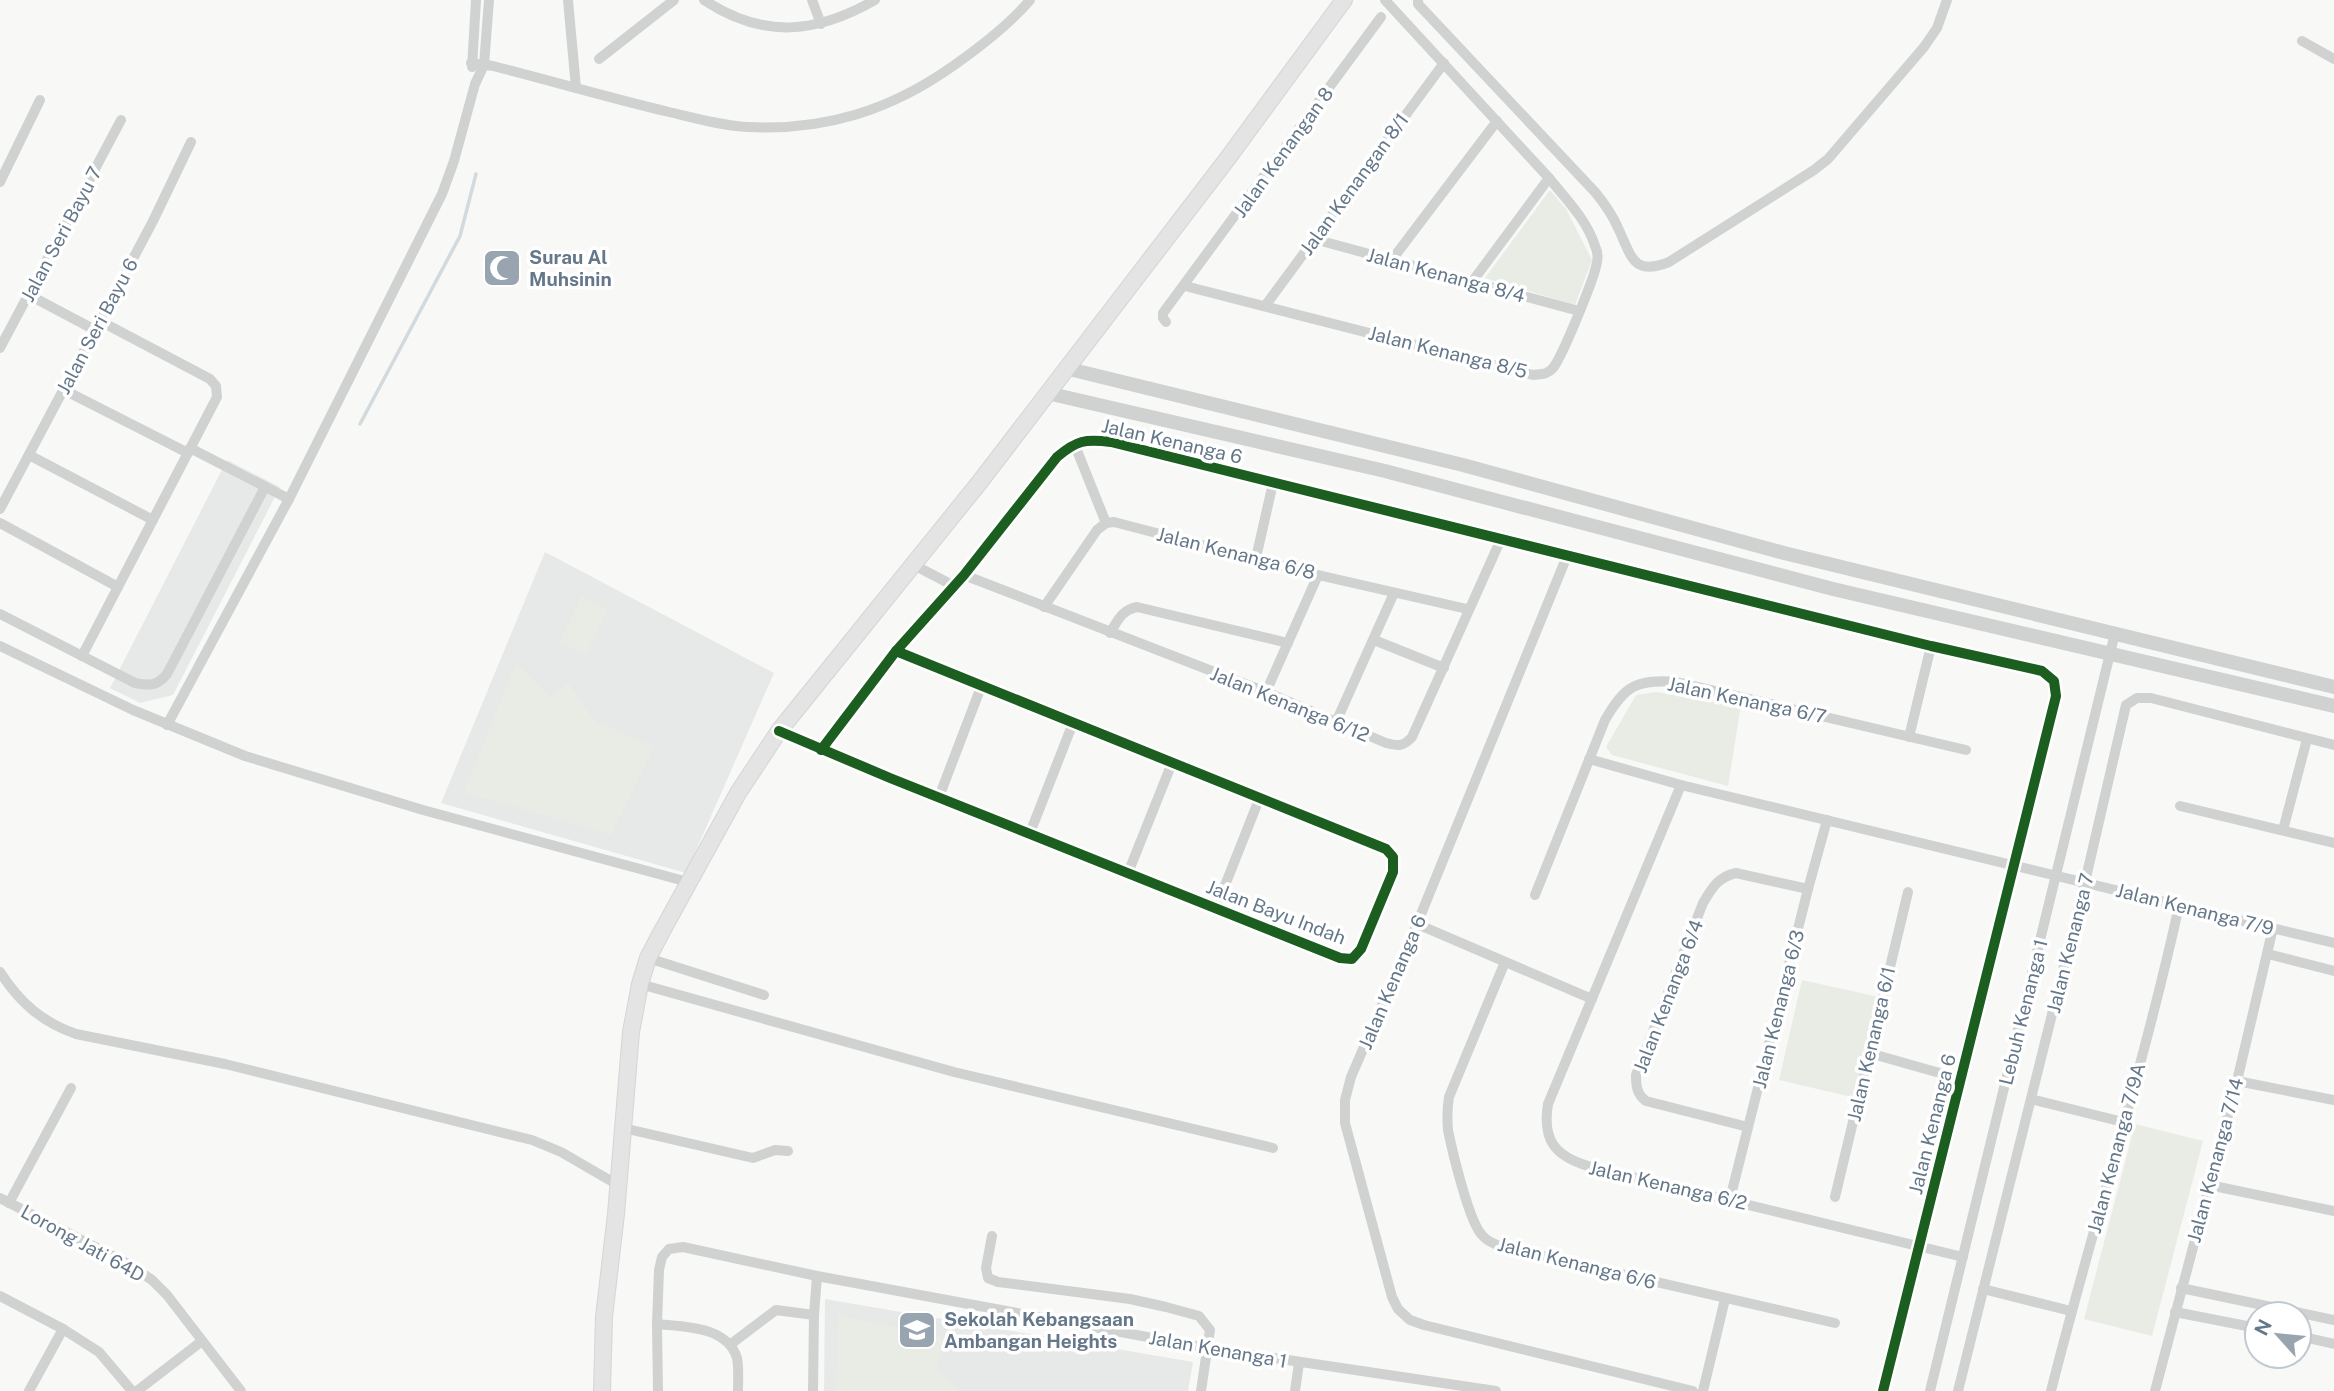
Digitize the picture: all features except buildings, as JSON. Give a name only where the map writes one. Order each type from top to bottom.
[{"type":"main road","points":[[602,1391],[604,1317],[631,1032],[648,958],[688,882],[738,793],[779,731],[914,565],[1228,158],[1344,0]]},
{"type":"street","points":[[475,84],[471,63],[476,0]]},
{"type":"street","points":[[167,725],[289,499],[442,194],[454,162],[475,84],[484,65],[489,0]]},
{"type":"street","points":[[568,0],[576,88]]},
{"type":"street","points":[[599,59],[674,0]]},
{"type":"street","points":[[704,0],[730,15],[761,25],[795,29],[821,24],[875,0]]},
{"type":"street","points":[[812,0],[821,24]]},
{"type":"street","points":[[471,63],[707,121],[746,127],[778,127],[852,118],[929,83],[973,52],[1030,0]]},
{"type":"street","name":"Jalan Kenanga 8/5","points":[[1185,286],[1533,375],[1547,374],[1555,366],[1597,262],[1596,248],[1590,232],[1549,178],[1385,0]]},
{"type":"street","points":[[1418,0],[1418,4],[1595,192],[1611,212],[1632,259],[1642,266],[1654,268],[1670,262],[1828,159],[1924,47],[1937,28],[1947,0]]},
{"type":"street","name":"Jalan Kenangan 8","points":[[1166,322],[1163,313],[1381,17]]},
{"type":"street","points":[[2302,41],[2334,60]]},
{"type":"street","name":"Jalan Kenangan 8/1","points":[[1265,306],[1444,63]]},
{"type":"street","points":[[0,182],[40,100]]},
{"type":"street","name":"Jalan Seri Bayu 7","points":[[0,348],[121,120]]},
{"type":"street","points":[[1391,261],[1497,121]]},
{"type":"street","name":"Jalan Seri Bayu 6","points":[[0,509],[153,221],[191,142]]},
{"type":"street","points":[[1472,282],[1549,178]]},
{"type":"street","name":"Jalan Kenanga 8/4","points":[[1314,239],[1579,311]]},
{"type":"street","points":[[29,295],[210,379],[215,386],[217,397],[82,656]]},
{"type":"street","points":[[1065,369],[1463,465],[1784,553],[2334,687]]},
{"type":"street","points":[[64,390],[289,499]]},
{"type":"street","points":[[1046,393],[1384,471],[1583,521],[1759,570],[2334,706]]},
{"type":"street","name":"Jalan Kenanga 6","points":[[821,750],[896,651],[964,575],[1057,457],[1074,443],[1091,440],[1111,442],[1567,556],[1417,924],[1351,1077],[1345,1100],[1345,1123],[1387,1283],[1398,1309],[1410,1320],[1693,1391]]},
{"type":"street","points":[[1044,607],[1097,530],[1106,523],[1074,443]]},
{"type":"street","points":[[29,455],[153,520]]},
{"type":"street","points":[[1256,558],[1273,483]]},
{"type":"street","points":[[0,614],[135,683],[159,684],[167,674],[265,487]]},
{"type":"street","name":"Jalan Kenanga 6/8","points":[[1106,523],[1114,522],[1318,575],[1468,610]]},
{"type":"street","points":[[0,523],[118,587]]},
{"type":"street","name":"Jalan Kenanga 6/12","points":[[964,575],[1399,746],[1406,744],[1412,737],[1501,539]]},
{"type":"street","points":[[1567,556],[1931,646],[1909,737]]},
{"type":"street","points":[[914,565],[954,586]]},
{"type":"street","points":[[1266,692],[1318,575]]},
{"type":"street","points":[[1336,722],[1394,593]]},
{"type":"street","points":[[1110,633],[1128,609],[1138,607],[1288,643]]},
{"type":"street","name":"Lebuh Kenanga 1","points":[[1930,1391],[2115,633]]},
{"type":"street","points":[[1374,640],[1444,668]]},
{"type":"street","points":[[0,646],[167,725],[245,756],[423,810],[688,882]]},
{"type":"street","name":"Jalan Kenanga 6","points":[[1883,1391],[2056,696],[2054,681],[2042,671],[2030,666],[1931,646]]},
{"type":"street","name":"Jalan Bayu Indah","points":[[779,731],[1340,958],[1352,959],[1360,949],[1393,872],[1394,857],[1385,849],[896,651]]},
{"type":"street","name":"Jalan Kenanga 6/7","points":[[1535,895],[1605,720],[1616,700],[1631,686],[1653,681],[1677,682],[1966,750]]},
{"type":"street","points":[[939,797],[981,687]]},
{"type":"street","name":"Jalan Kenanga 7","points":[[1958,1391],[2085,882],[2126,705],[2137,698],[2151,698],[2334,745]]},
{"type":"street","points":[[1030,833],[1073,723]]},
{"type":"street","points":[[2283,830],[2306,739]]},
{"type":"street","points":[[1589,759],[1681,785],[2056,876]]},
{"type":"street","points":[[1128,873],[1172,763]]},
{"type":"street","name":"Jalan Kenanga 6/2","points":[[1681,785],[1548,1104],[1545,1121],[1550,1141],[1562,1155],[1573,1161],[1963,1257]]},
{"type":"street","points":[[1216,908],[1260,797]]},
{"type":"street","points":[[2180,806],[2334,843]]},
{"type":"street","name":"Jalan Kenanga 6/3","points":[[1730,1199],[1828,820]]},
{"type":"street","name":"Jalan Kenanga 6/4","points":[[1748,1127],[1646,1101],[1636,1087],[1636,1075],[1703,904],[1714,885],[1725,876],[1736,873],[1808,889]]},
{"type":"street","name":"Jalan Kenanga 7/9","points":[[2056,876],[2334,943]]},
{"type":"street","name":"Jalan Kenanga 6/1","points":[[1835,1197],[1908,892]]},
{"type":"street","name":"Jalan Kenanga 7/9A","points":[[2052,1391],[2071,1311],[2162,983],[2179,905]]},
{"type":"street","points":[[1417,924],[1592,999]]},
{"type":"street","name":"Jalan Kenanga 7/14","points":[[2155,1391],[2273,928]]},
{"type":"street","points":[[2268,954],[2334,971]]},
{"type":"street","points":[[648,958],[764,995]]},
{"type":"street","name":"Jalan Kenanga 6/6","points":[[1505,962],[1449,1097],[1447,1115],[1449,1133],[1472,1218],[1481,1235],[1495,1244],[1835,1323]]},
{"type":"street","points":[[0,972],[32,1012],[52,1025],[76,1034],[225,1064],[531,1140],[561,1152],[618,1185]]},
{"type":"street","points":[[640,984],[954,1072],[1273,1148]]},
{"type":"street","points":[[1869,1053],[1961,1079]]},
{"type":"street","points":[[2236,1081],[2334,1100]]},
{"type":"street","points":[[5,1200],[71,1088]]},
{"type":"street","points":[[2031,1099],[2123,1122]]},
{"type":"street","points":[[623,1128],[753,1158],[775,1150],[788,1151]]},
{"type":"street","points":[[2209,1185],[2334,1211]]},
{"type":"street","name":"Lorong Jati 64D","points":[[5,1200],[130,1265],[152,1280],[167,1295],[241,1391]]},
{"type":"street","points":[[992,1237],[986,1268],[988,1278],[998,1282],[1130,1298],[1199,1317],[1210,1330],[1201,1391]]},
{"type":"street","name":"Jalan Kenanga 1","points":[[657,1324],[662,1257],[669,1249],[683,1247],[817,1276],[1207,1348],[1496,1391]]},
{"type":"street","points":[[813,1391],[817,1276]]},
{"type":"street","points":[[2181,1288],[2334,1320]]},
{"type":"street","points":[[1983,1289],[2071,1311]]},
{"type":"street","points":[[0,1296],[63,1329],[99,1352],[135,1391],[202,1341]]},
{"type":"street","points":[[1703,1391],[1725,1299]]},
{"type":"street","points":[[731,1344],[776,1310],[814,1315]]},
{"type":"street","points":[[2175,1312],[2243,1325]]},
{"type":"street","points":[[658,1391],[657,1324],[699,1329],[731,1344],[737,1360],[738,1391]]},
{"type":"street","points":[[29,1391],[63,1329]]},
{"type":"street","points":[[2313,1339],[2334,1344]]},
{"type":"street","points":[[1295,1391],[1299,1363]]},
{"type":"shaded area","points":[[1550,190],[1566,209],[1592,260],[1575,305],[1485,278]]},
{"type":"shaded area","points":[[227,460],[280,487],[173,695],[140,703],[110,688]]},
{"type":"shaded area","points":[[545,552],[774,673],[686,873],[441,803]]},
{"type":"shaded area","points":[[582,596],[608,609],[586,655],[559,642]]},
{"type":"shaded area","points":[[516,663],[550,697],[568,683],[595,721],[654,747],[611,835],[464,792]]},
{"type":"shaded area","points":[[1656,692],[1741,705],[1728,786],[1612,755],[1606,747],[1636,695]]},
{"type":"shaded area","points":[[1802,980],[1879,997],[1856,1098],[1779,1080]]},
{"type":"shaded area","points":[[2135,1124],[2203,1141],[2152,1336],[2084,1319]]},
{"type":"shaded area","name":"Sekolah Kebangsaan Ambangan Heights","points":[[825,1299],[1193,1362],[1188,1391],[824,1391]]},
{"type":"shaded area","points":[[838,1315],[943,1337],[937,1370],[959,1391],[836,1391]]},
{"type":"waterway","points":[[360,424],[460,236],[476,174]]},
{"type":"cycle path","points":[[821,750],[896,651],[964,575],[1057,457],[1070,447],[1088,441],[1111,442],[1931,646],[2042,671],[2054,681],[2056,696],[1883,1391]]},
{"type":"cycle path","points":[[779,731],[1340,958],[1352,959],[1361,949],[1393,872],[1393,857],[1386,849],[896,651]]},
{"type":"place","name":"Surau Al Muhsinin","points":[[502,268]]},
{"type":"place","name":"Sekolah Kebangsaan Ambangan Heights","points":[[917,1330]]}]
